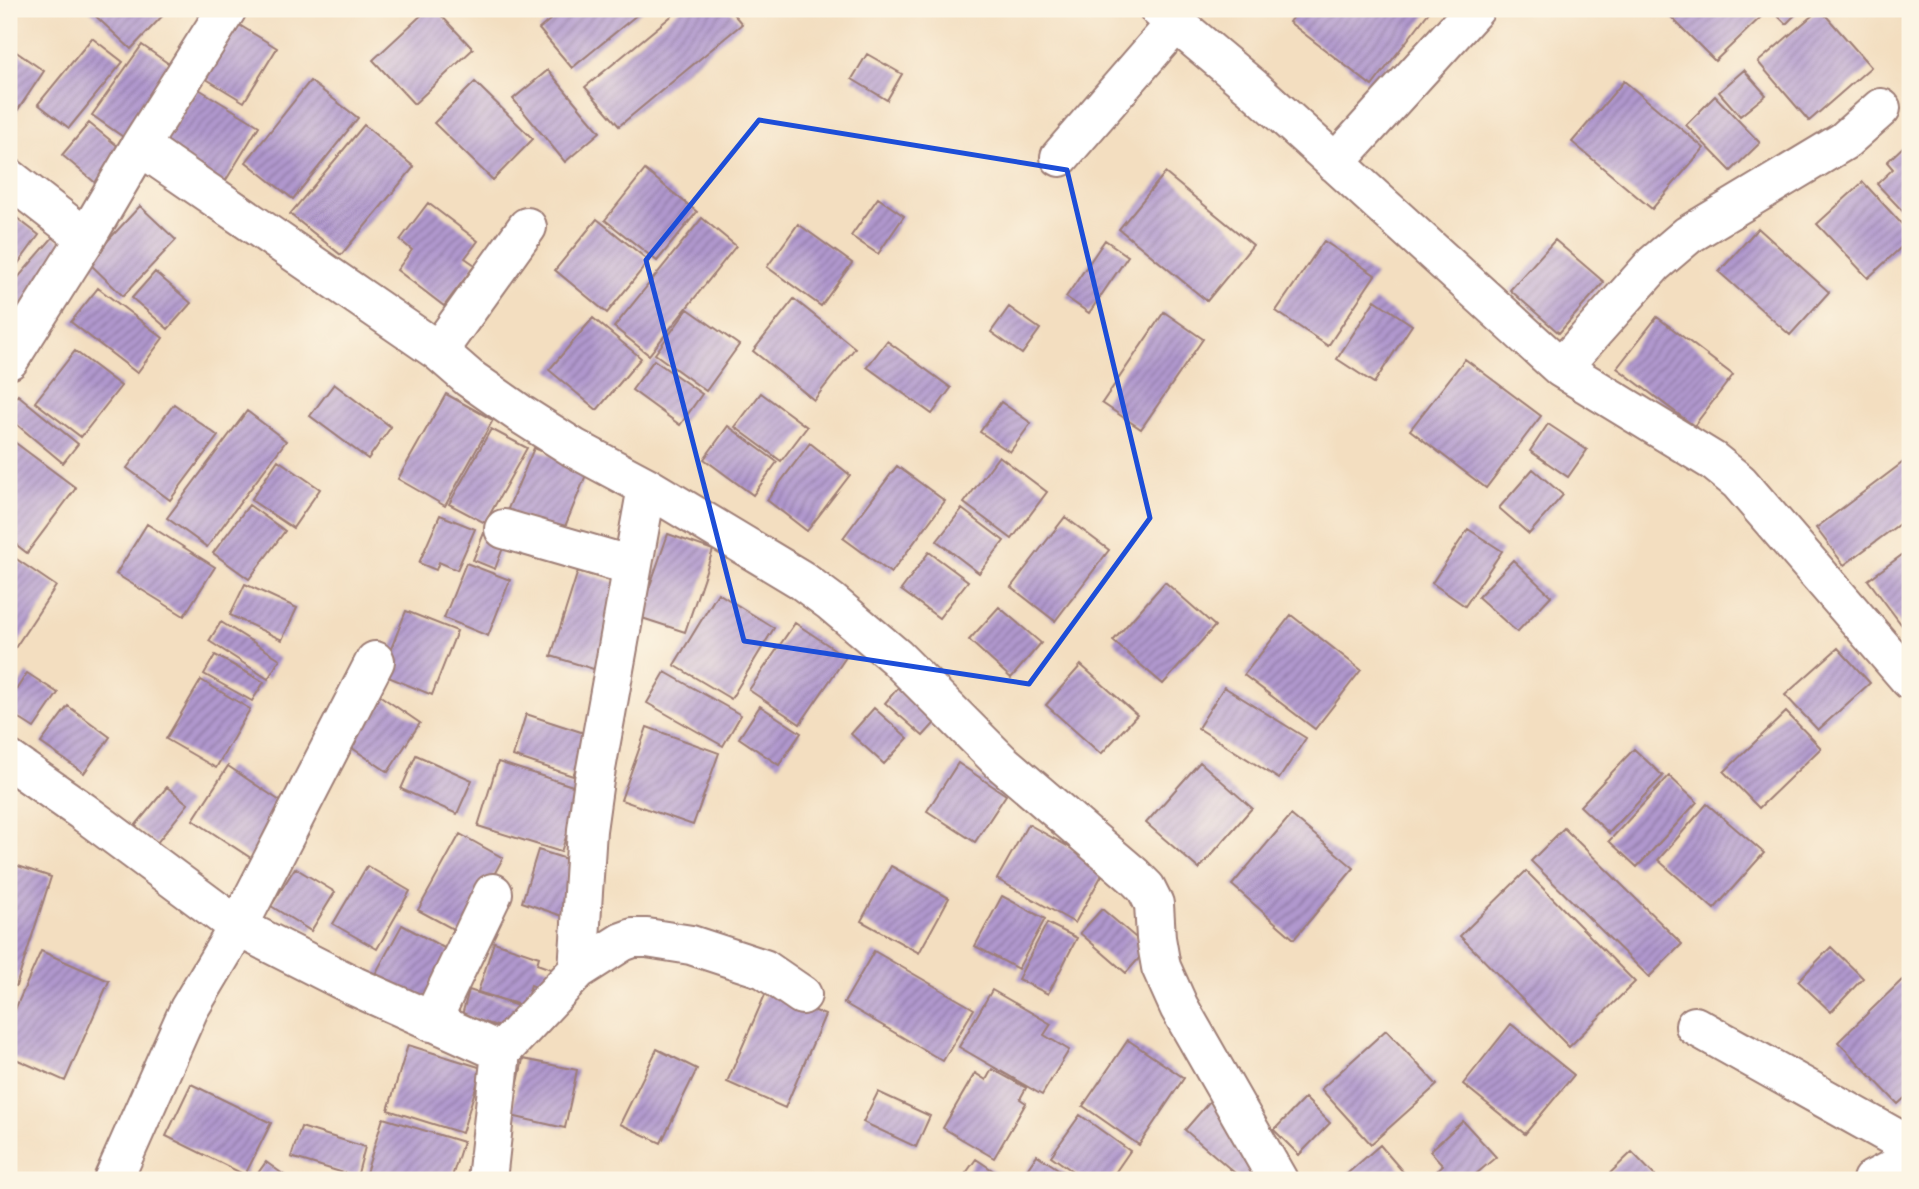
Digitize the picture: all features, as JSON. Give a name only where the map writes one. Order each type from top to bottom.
[{"type":"street","points":[[9,360],[227,9]]},
{"type":"street","points":[[1335,163],[1475,9]]},
{"type":"street","points":[[1060,157],[1168,16],[1252,87],[1561,368],[1713,461],[1739,482],[1910,680]]},
{"type":"street","points":[[1561,368],[1654,264],[1688,235],[1844,141],[1881,108]]},
{"type":"street","points":[[140,146],[438,351],[469,378],[522,415],[800,579],[896,657],[1001,762],[1146,888],[1154,904],[1161,967],[1179,1007],[1278,1180]]},
{"type":"street","points":[[9,178],[86,238]]},
{"type":"street","points":[[438,351],[527,227]]},
{"type":"street","points":[[578,970],[587,830],[594,780],[646,487]]},
{"type":"street","points":[[504,529],[632,566]]},
{"type":"street","points":[[113,1180],[189,1009],[238,927],[375,660]]},
{"type":"street","points":[[9,760],[238,927],[354,986],[500,1052]]},
{"type":"street","points":[[431,1022],[494,893]]},
{"type":"street","points":[[487,1180],[500,1052],[578,970],[622,942],[647,938],[691,945],[764,969],[802,995]]},
{"type":"street","points":[[1695,1026],[1910,1146]]},
{"type":"street","points":[[1872,1180],[1910,1160]]},
{"type":"highlighted area","points":[[759,120],[1067,170],[1150,518],[1029,684],[744,641],[646,260]]},
{"type":"building","points":[[88,9],[169,9],[131,49]]},
{"type":"building","points":[[428,9],[435,9],[473,49],[414,104],[373,60]]},
{"type":"building","points":[[563,9],[644,9],[572,68],[539,29]]},
{"type":"building","points":[[680,9],[729,9],[742,24],[619,126],[585,87]]},
{"type":"building","points":[[1299,9],[1425,9],[1429,12],[1372,86],[1289,22]]},
{"type":"building","points":[[1671,9],[1757,9],[1763,15],[1715,61],[1667,13]]},
{"type":"building","points":[[1771,9],[1801,9],[1786,24]]},
{"type":"building","points":[[1820,9],[1871,67],[1809,121],[1758,62]]},
{"type":"building","points":[[236,23],[277,48],[244,102],[203,77]]},
{"type":"building","points":[[92,38],[123,62],[69,128],[38,104]]},
{"type":"building","points":[[142,45],[179,71],[129,141],[92,115]]},
{"type":"building","points":[[9,47],[44,71],[9,123]]},
{"type":"building","points":[[867,54],[902,74],[887,100],[852,79]]},
{"type":"building","points":[[548,70],[600,132],[565,162],[513,99]]},
{"type":"building","points":[[1744,70],[1766,95],[1740,116],[1719,92]]},
{"type":"building","points":[[310,81],[358,118],[293,199],[246,162]]},
{"type":"building","points":[[1624,81],[1704,148],[1652,209],[1572,142]]},
{"type":"building","points":[[475,82],[533,139],[493,180],[434,123]]},
{"type":"building","points":[[197,88],[259,126],[223,185],[160,148]]},
{"type":"building","points":[[1715,96],[1760,143],[1731,171],[1686,125]]},
{"type":"building","points":[[89,123],[125,152],[98,185],[62,155]]},
{"type":"building","points":[[364,125],[414,167],[341,255],[290,214]]},
{"type":"building","points":[[1905,145],[1910,151],[1910,219],[1877,184],[1893,169],[1887,162]]},
{"type":"building","points":[[645,170],[697,212],[657,261],[605,220]]},
{"type":"building","points":[[1165,173],[1253,245],[1207,301],[1119,229]]},
{"type":"building","points":[[1863,182],[1910,233],[1910,239],[1868,278],[1817,224]]},
{"type":"building","points":[[878,198],[904,216],[878,254],[851,236]]},
{"type":"building","points":[[428,203],[478,241],[465,258],[475,265],[444,306],[397,270],[412,250],[400,240]]},
{"type":"building","points":[[140,206],[176,240],[123,296],[88,262]]},
{"type":"building","points":[[9,212],[39,235],[9,276]]},
{"type":"building","points":[[702,218],[736,246],[649,355],[614,327]]},
{"type":"building","points":[[597,219],[649,261],[607,313],[555,270]]},
{"type":"building","points":[[798,224],[852,263],[821,306],[767,267]]},
{"type":"building","points":[[1758,228],[1829,292],[1790,335],[1719,272]]},
{"type":"building","points":[[54,236],[70,249],[17,311],[9,304],[9,288]]},
{"type":"building","points":[[1105,240],[1128,256],[1089,313],[1066,297]]},
{"type":"building","points":[[1555,240],[1604,282],[1559,333],[1510,290]]},
{"type":"building","points":[[1324,241],[1375,275],[1328,346],[1276,311]]},
{"type":"building","points":[[155,272],[191,303],[168,329],[132,298]]},
{"type":"building","points":[[98,288],[163,338],[137,373],[71,322]]},
{"type":"building","points":[[794,299],[855,348],[814,400],[753,351]]},
{"type":"building","points":[[1375,300],[1412,325],[1374,383],[1337,359]]},
{"type":"building","points":[[1009,307],[1040,329],[1022,354],[991,332]]},
{"type":"building","points":[[688,309],[739,345],[706,391],[655,354]]},
{"type":"building","points":[[1164,312],[1203,339],[1141,429],[1102,403]]},
{"type":"building","points":[[1657,317],[1733,375],[1694,426],[1617,368]]},
{"type":"building","points":[[593,318],[641,358],[597,410],[549,370]]},
{"type":"building","points":[[887,341],[951,388],[932,414],[867,367]]},
{"type":"building","points":[[75,351],[121,386],[81,437],[35,402]]},
{"type":"building","points":[[1465,359],[1541,416],[1486,488],[1410,430]]},
{"type":"building","points":[[654,360],[702,394],[680,425],[632,390]]},
{"type":"building","points":[[334,384],[391,427],[368,459],[310,416]]},
{"type":"building","points":[[761,393],[807,427],[781,461],[735,427]]},
{"type":"building","points":[[446,394],[493,420],[445,506],[398,479]]},
{"type":"building","points":[[18,395],[78,444],[63,463],[9,418],[9,405]]},
{"type":"building","points":[[1001,402],[1031,423],[1010,452],[980,432]]},
{"type":"building","points":[[174,404],[218,436],[170,500],[127,468]]},
{"type":"building","points":[[247,411],[286,441],[207,547],[167,518]]},
{"type":"building","points":[[1548,424],[1587,450],[1568,477],[1530,451]]},
{"type":"building","points":[[728,426],[777,462],[753,495],[704,459]]},
{"type":"building","points":[[491,429],[527,448],[485,523],[449,504]]},
{"type":"building","points":[[9,438],[76,488],[27,553],[9,539]]},
{"type":"building","points":[[810,443],[850,475],[807,531],[767,500]]},
{"type":"building","points":[[534,448],[588,470],[562,534],[507,511]]},
{"type":"building","points":[[999,456],[1047,492],[1012,539],[964,503]]},
{"type":"building","points":[[1910,457],[1910,516],[1844,565],[1816,528]]},
{"type":"building","points":[[278,460],[320,489],[293,528],[251,500]]},
{"type":"building","points":[[897,466],[945,501],[891,573],[843,538]]},
{"type":"building","points":[[1533,469],[1563,495],[1529,534],[1499,508]]},
{"type":"building","points":[[249,505],[285,531],[249,579],[213,553]]},
{"type":"building","points":[[962,509],[1004,541],[979,573],[937,541]]},
{"type":"building","points":[[440,515],[475,529],[457,570],[439,562],[436,570],[419,563]]},
{"type":"building","points":[[1065,517],[1109,550],[1055,621],[1011,587]]},
{"type":"building","points":[[147,524],[215,567],[184,616],[116,574]]},
{"type":"building","points":[[486,528],[507,537],[495,569],[473,560]]},
{"type":"building","points":[[1468,529],[1502,551],[1465,606],[1432,583]]},
{"type":"building","points":[[668,534],[713,550],[685,632],[639,617]]},
{"type":"building","points":[[1910,549],[1910,636],[1868,580]]},
{"type":"building","points":[[929,552],[968,581],[939,618],[901,590]]},
{"type":"building","points":[[9,554],[56,586],[11,654],[9,653]]},
{"type":"building","points":[[1513,560],[1551,596],[1517,632],[1478,597]]},
{"type":"building","points":[[466,563],[510,580],[488,636],[444,618]]},
{"type":"building","points":[[578,571],[626,586],[600,671],[551,656]]},
{"type":"building","points":[[1165,582],[1215,626],[1163,684],[1113,641]]},
{"type":"building","points":[[245,584],[297,608],[282,640],[230,615]]},
{"type":"building","points":[[718,593],[774,628],[731,699],[674,665]]},
{"type":"building","points":[[999,607],[1041,643],[1011,678],[969,640]]},
{"type":"building","points":[[406,611],[457,631],[432,695],[381,674]]},
{"type":"building","points":[[1291,615],[1361,670],[1315,729],[1244,675]]},
{"type":"building","points":[[221,622],[280,659],[268,679],[209,641]]},
{"type":"building","points":[[795,623],[846,657],[800,724],[749,690]]},
{"type":"building","points":[[1838,648],[1870,683],[1818,730],[1785,695]]},
{"type":"building","points":[[215,655],[264,682],[252,701],[204,674]]},
{"type":"building","points":[[1081,665],[1137,715],[1101,754],[1046,705]]},
{"type":"building","points":[[665,672],[741,715],[723,746],[647,703]]},
{"type":"building","points":[[27,673],[58,693],[34,728],[9,712],[9,701]]},
{"type":"building","points":[[201,680],[250,709],[216,768],[166,739]]},
{"type":"building","points":[[903,682],[941,716],[923,736],[885,703]]},
{"type":"building","points":[[1224,687],[1306,738],[1279,779],[1198,728]]},
{"type":"building","points":[[379,695],[420,723],[388,772],[346,744]]},
{"type":"building","points":[[68,706],[110,737],[84,773],[41,743]]},
{"type":"building","points":[[760,706],[801,733],[779,765],[739,738]]},
{"type":"building","points":[[874,708],[908,738],[884,764],[851,734]]},
{"type":"building","points":[[1786,712],[1821,748],[1759,808],[1724,772]]},
{"type":"building","points":[[526,714],[587,734],[573,776],[513,756]]},
{"type":"building","points":[[647,727],[719,753],[693,825],[621,800]]},
{"type":"building","points":[[1634,749],[1663,776],[1609,833],[1580,806]]},
{"type":"building","points":[[416,755],[472,780],[457,814],[401,789]]},
{"type":"building","points":[[498,762],[582,789],[561,852],[478,826]]},
{"type":"building","points":[[1200,762],[1252,808],[1199,869],[1146,823]]},
{"type":"building","points":[[958,763],[1006,795],[975,842],[927,811]]},
{"type":"building","points":[[228,766],[289,807],[254,860],[193,820]]},
{"type":"building","points":[[1669,776],[1697,802],[1637,867],[1609,841]]},
{"type":"building","points":[[167,787],[188,804],[156,844],[135,826]]},
{"type":"building","points":[[1707,804],[1764,853],[1714,909],[1658,860]]},
{"type":"building","points":[[1291,815],[1354,868],[1294,939],[1232,885]]},
{"type":"building","points":[[1028,824],[1106,868],[1075,923],[997,879]]},
{"type":"building","points":[[1564,828],[1682,944],[1649,977],[1531,861]]},
{"type":"building","points":[[460,834],[503,858],[462,934],[418,910]]},
{"type":"building","points":[[538,850],[582,864],[565,917],[522,902]]},
{"type":"building","points":[[9,863],[51,877],[16,986],[9,984]]},
{"type":"building","points":[[367,866],[410,891],[377,949],[333,924]]},
{"type":"building","points":[[891,866],[949,898],[919,953],[861,921]]},
{"type":"building","points":[[295,868],[335,892],[311,931],[271,906]]},
{"type":"building","points":[[1526,871],[1635,982],[1569,1047],[1460,936]]},
{"type":"building","points":[[1002,896],[1045,919],[1018,969],[975,946]]},
{"type":"building","points":[[1102,909],[1148,948],[1126,973],[1080,933]]},
{"type":"building","points":[[1047,923],[1077,938],[1048,994],[1018,979]]},
{"type":"building","points":[[402,925],[457,955],[429,1008],[373,978]]},
{"type":"building","points":[[494,942],[539,957],[537,964],[554,970],[547,991],[531,985],[524,1006],[478,992]]},
{"type":"building","points":[[1831,947],[1863,978],[1831,1012],[1798,981]]},
{"type":"building","points":[[41,951],[109,981],[65,1081],[9,1056],[9,1023]]},
{"type":"building","points":[[874,951],[974,1009],[943,1061],[844,1003]]},
{"type":"building","points":[[1902,980],[1910,988],[1910,1093],[1898,1104],[1838,1042]]},
{"type":"building","points":[[469,990],[521,1007],[513,1031],[462,1015]]},
{"type":"building","points":[[767,990],[825,1015],[785,1108],[727,1082]]},
{"type":"building","points":[[992,990],[1051,1024],[1044,1035],[1069,1050],[1042,1095],[959,1047]]},
{"type":"building","points":[[1511,1024],[1574,1075],[1525,1134],[1463,1084]]},
{"type":"building","points":[[1386,1030],[1437,1085],[1371,1144],[1321,1089]]},
{"type":"building","points":[[1128,1040],[1184,1078],[1139,1145],[1083,1106]]},
{"type":"building","points":[[408,1045],[482,1068],[462,1133],[388,1110]]},
{"type":"building","points":[[657,1049],[697,1069],[661,1143],[620,1124]]},
{"type":"building","points":[[523,1059],[577,1070],[565,1128],[511,1116]]},
{"type":"building","points":[[992,1069],[1026,1088],[1020,1099],[1026,1103],[994,1158],[943,1128],[975,1073],[986,1080]]},
{"type":"building","points":[[191,1084],[271,1123],[245,1175],[166,1136]]},
{"type":"building","points":[[878,1092],[930,1116],[916,1147],[863,1122]]},
{"type":"building","points":[[1305,1098],[1330,1123],[1299,1155],[1274,1130]]},
{"type":"building","points":[[1210,1101],[1244,1131],[1257,1180],[1243,1180],[1185,1130]]},
{"type":"building","points":[[1080,1115],[1130,1151],[1110,1180],[1085,1180],[1051,1156]]},
{"type":"building","points":[[383,1118],[463,1142],[451,1180],[391,1180],[366,1173]]},
{"type":"building","points":[[1463,1121],[1496,1157],[1476,1174],[1482,1180],[1426,1180],[1443,1165],[1430,1151]]},
{"type":"building","points":[[301,1127],[365,1147],[357,1177],[291,1157]]},
{"type":"building","points":[[1380,1145],[1410,1180],[1340,1180]]},
{"type":"building","points":[[1632,1152],[1659,1180],[1603,1180]]},
{"type":"building","points":[[1037,1155],[1075,1180],[1020,1180]]},
{"type":"building","points":[[976,1159],[1007,1180],[961,1180]]},
{"type":"building","points":[[266,1162],[291,1180],[253,1180]]}]
